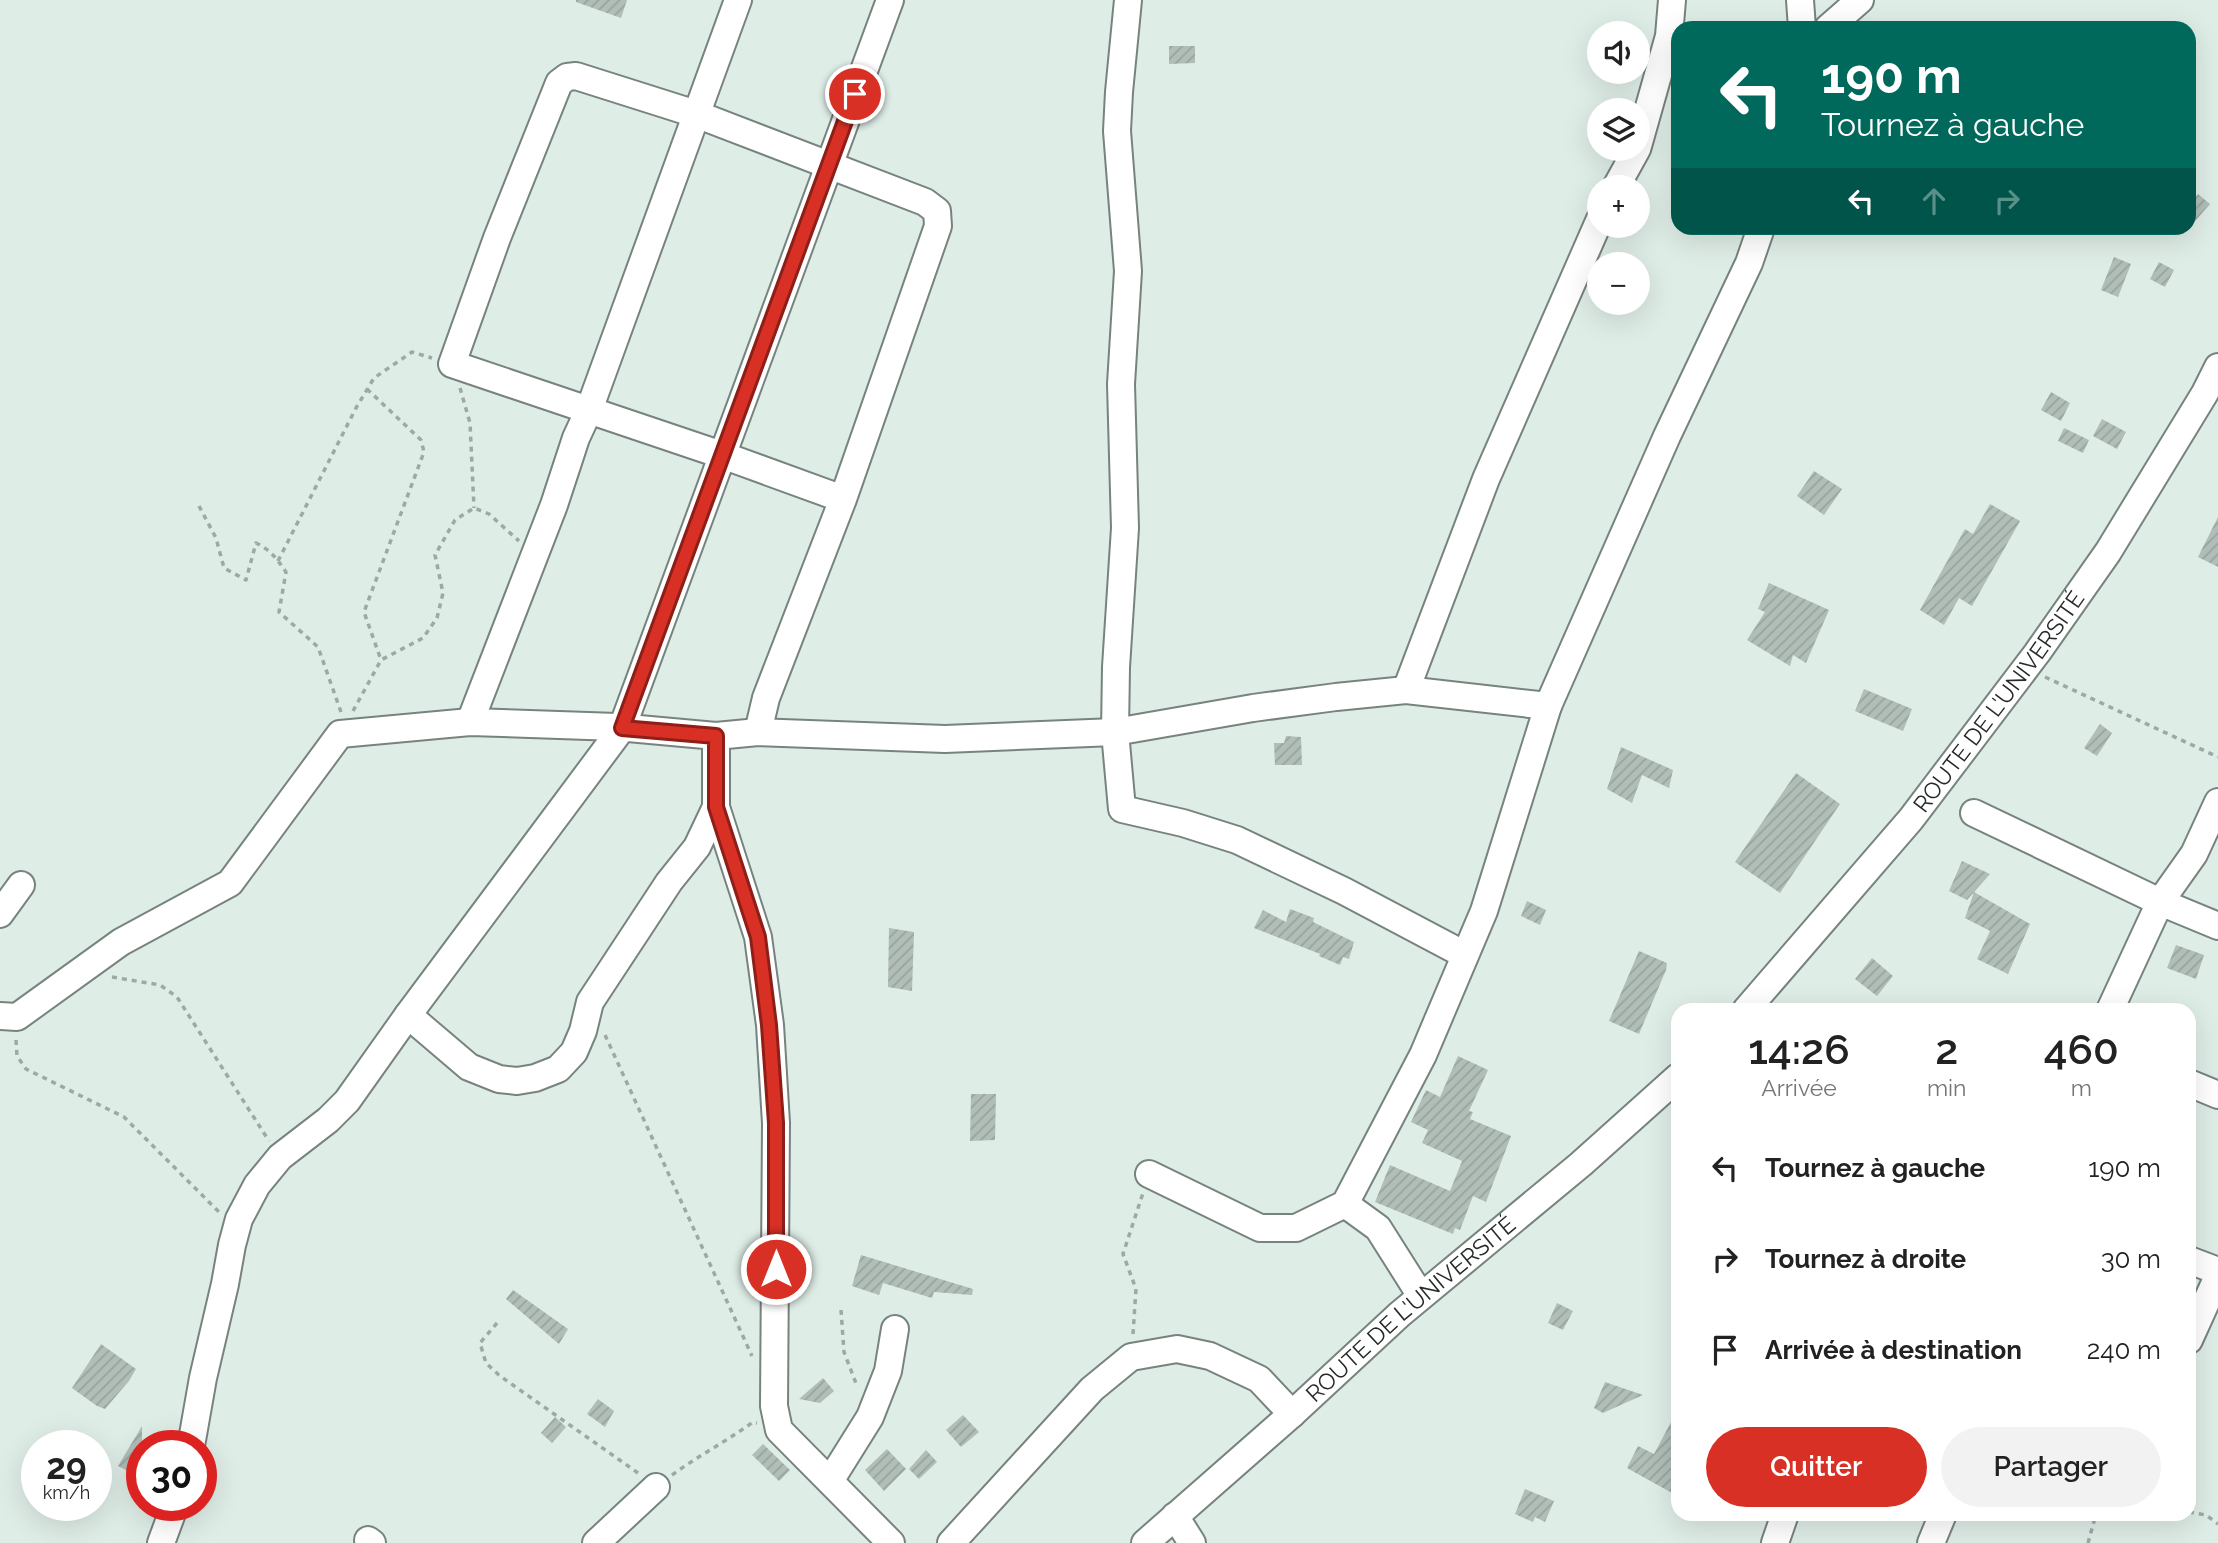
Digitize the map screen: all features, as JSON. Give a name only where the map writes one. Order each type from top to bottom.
[{"type":"street","points":[[470,722],[554,505],[576,438],[589,411],[738,0]]},
{"type":"street","points":[[194,1430],[202,1378],[236,1229],[257,1185],[280,1157],[328,1120],[347,1101],[622,728],[890,0]]},
{"type":"street","points":[[1128,0],[1117,131],[1128,271],[1121,384],[1125,528],[1115,667],[1115,732],[1122,809],[1183,823],[1237,840],[1344,891],[1465,956]]},
{"type":"street","points":[[1650,103],[1670,36],[1672,0]]},
{"type":"street","points":[[1800,0],[1802,21]]},
{"type":"street","points":[[1836,21],[1860,0]]},
{"type":"street","points":[[758,732],[766,698],[843,499],[938,226],[937,212],[925,202],[696,114],[576,76],[567,77],[559,83],[497,237],[452,364],[722,455],[843,499]]},
{"type":"street","points":[[1149,1174],[1260,1228],[1296,1228],[1345,1204],[1423,1055],[1483,911],[1548,706],[1667,436],[1749,263],[1759,235]]},
{"type":"street","points":[[1406,690],[1486,479],[1592,238]]},
{"type":"street","name":"ROUTE DE L'UNIVERSITÉ","points":[[1752,1003],[1911,819],[2026,668],[2108,552],[2206,393],[2218,367]]},
{"type":"street","points":[[8,1016],[121,942],[230,883],[342,729],[470,722],[622,728],[716,736],[758,732],[945,739],[1115,732],[1253,708],[1406,690],[1548,706]]},
{"type":"street","points":[[716,736],[716,807],[758,937],[769,1025],[776,1123],[774,1406],[779,1430],[891,1543]]},
{"type":"street","points":[[2113,1003],[2160,902],[2193,854],[2218,802]]},
{"type":"street","points":[[408,1015],[469,1067],[499,1079],[517,1081],[535,1078],[558,1069],[574,1052],[590,1002],[669,882],[697,847],[716,807]]},
{"type":"street","points":[[1973,813],[2160,902],[2218,926]]},
{"type":"street","points":[[0,914],[21,885]]},
{"type":"street","name":"ROUTE DE L'UNIVERSITÉ","points":[[1145,1543],[1421,1296],[1581,1164],[1671,1083]]},
{"type":"street","points":[[2196,1086],[2218,1095]]},
{"type":"street","points":[[1345,1204],[1378,1228],[1421,1296]]},
{"type":"street","points":[[2196,1262],[2218,1271]]},
{"type":"street","points":[[2196,1325],[2218,1276]]},
{"type":"street","points":[[830,1481],[870,1417],[888,1371],[895,1329]]},
{"type":"street","points":[[951,1543],[1092,1389],[1131,1357],[1177,1349],[1210,1356],[1259,1379],[1292,1414]]},
{"type":"street","points":[[596,1543],[656,1487]]},
{"type":"street","points":[[1175,1516],[1192,1543]]},
{"type":"street","points":[[161,1543],[169,1521]]},
{"type":"street","points":[[1775,1543],[1783,1521]]},
{"type":"street","points":[[1931,1543],[1940,1521]]},
{"type":"path","points":[[278,561],[374,378],[412,352],[452,364],[470,423],[474,508]]},
{"type":"path","points":[[367,389],[421,440],[424,452],[364,612],[381,660]]},
{"type":"path","points":[[199,506],[216,538],[224,568],[246,580],[256,543],[270,550],[286,572],[279,612],[318,647],[342,729]]},
{"type":"path","points":[[474,508],[489,514],[528,549]]},
{"type":"path","points":[[342,729],[381,660],[423,638],[437,618],[443,593],[435,555],[455,520],[474,508]]},
{"type":"path","points":[[2026,668],[2218,757]]},
{"type":"path","points":[[79,972],[160,985],[177,997],[280,1157]]},
{"type":"path","points":[[590,1002],[757,1368]]},
{"type":"path","points":[[8,1016],[17,1056],[26,1069],[124,1118],[236,1229]]},
{"type":"path","points":[[1131,1357],[1136,1289],[1123,1254],[1149,1174]]},
{"type":"path","points":[[841,1310],[844,1352],[870,1417]]},
{"type":"path","points":[[497,1323],[480,1343],[486,1363],[500,1376],[656,1487],[696,1457],[731,1438],[753,1422],[779,1430]]},
{"type":"path","points":[[2196,1513],[2206,1515],[2218,1524]]},
{"type":"path","points":[[2088,1543],[2093,1521]]},
{"type":"building","points":[[576,0],[627,0],[621,18]]},
{"type":"building","points":[[1169,46],[1195,46],[1195,63],[1169,64]]},
{"type":"building","points":[[2198,194],[2210,204],[2196,220]]},
{"type":"building","points":[[2114,257],[2131,264],[2118,297],[2101,290]]},
{"type":"building","points":[[2159,262],[2174,270],[2165,287],[2150,279]]},
{"type":"building","points":[[2051,392],[2070,403],[2061,421],[2041,410]]},
{"type":"building","points":[[2102,419],[2126,432],[2117,449],[2093,436]]},
{"type":"building","points":[[2064,428],[2089,440],[2083,453],[2058,441]]},
{"type":"building","points":[[1814,471],[1842,489],[1824,515],[1797,496]]},
{"type":"building","points":[[1990,504],[2020,521],[1972,606],[1959,598],[1944,625],[1920,610],[1965,529],[1973,534]]},
{"type":"building","points":[[2218,517],[2218,567],[2198,557]]},
{"type":"building","points":[[1769,583],[1829,610],[1806,663],[1793,655],[1790,666],[1747,640],[1765,612],[1758,609]]},
{"type":"building","points":[[1864,689],[1912,709],[1903,731],[1855,711]]},
{"type":"building","points":[[2100,724],[2112,733],[2097,756],[2084,748]]},
{"type":"building","points":[[1286,736],[1301,737],[1302,765],[1275,765],[1274,743],[1284,743]]},
{"type":"building","points":[[1621,747],[1673,770],[1669,788],[1642,775],[1632,803],[1607,789]]},
{"type":"building","points":[[1796,773],[1840,804],[1780,893],[1735,862]]},
{"type":"building","points":[[1962,861],[1990,874],[1967,900],[1949,891]]},
{"type":"building","points":[[1974,892],[2030,924],[2008,974],[1977,959],[1990,931],[1965,918]]},
{"type":"building","points":[[1527,901],[1546,910],[1540,925],[1521,916]]},
{"type":"building","points":[[1290,909],[1314,918],[1313,922],[1354,942],[1349,959],[1343,957],[1340,965],[1319,956],[1320,954],[1254,928],[1263,910],[1286,922]]},
{"type":"building","points":[[889,928],[914,932],[912,991],[888,987]]},
{"type":"building","points":[[2176,945],[2204,955],[2196,979],[2167,968]]},
{"type":"building","points":[[1639,951],[1667,963],[1639,1034],[1609,1021]]},
{"type":"building","points":[[1872,958],[1893,976],[1877,996],[1855,979]]},
{"type":"building","points":[[1458,1056],[1488,1070],[1469,1111],[1473,1112],[1470,1119],[1511,1136],[1486,1202],[1473,1196],[1460,1230],[1455,1228],[1453,1234],[1375,1202],[1390,1165],[1450,1191],[1462,1161],[1422,1143],[1428,1130],[1411,1122],[1426,1090],[1440,1097]]},
{"type":"building","points":[[971,1094],[996,1094],[995,1140],[970,1141]]},
{"type":"building","points":[[861,1255],[973,1289],[972,1295],[934,1292],[932,1298],[883,1283],[879,1295],[852,1286]]},
{"type":"building","points":[[513,1290],[568,1329],[559,1344],[506,1299]]},
{"type":"building","points":[[1557,1303],[1573,1311],[1563,1330],[1548,1323]]},
{"type":"building","points":[[101,1344],[136,1369],[105,1409],[72,1388]]},
{"type":"building","points":[[823,1378],[834,1391],[820,1403],[799,1399]]},
{"type":"building","points":[[1605,1382],[1643,1395],[1603,1413],[1594,1408]]},
{"type":"building","points":[[598,1399],[614,1411],[605,1427],[587,1414]]},
{"type":"building","points":[[963,1415],[979,1432],[961,1447],[946,1430]]},
{"type":"building","points":[[555,1417],[566,1427],[552,1443],[541,1433]]},
{"type":"building","points":[[1671,1422],[1671,1492],[1627,1468],[1638,1446],[1654,1454]]},
{"type":"building","points":[[763,1444],[790,1470],[779,1481],[752,1455]]},
{"type":"building","points":[[887,1449],[906,1469],[884,1491],[865,1470]]},
{"type":"building","points":[[926,1450],[937,1462],[919,1479],[909,1469]]},
{"type":"building","points":[[126,1453],[126,1470],[118,1466]]},
{"type":"building","points":[[1525,1489],[1554,1501],[1545,1522],[1535,1517],[1533,1522],[1515,1514]]},
{"type":"route","points":[[776,1269],[776,1123],[769,1025],[758,937],[716,807],[716,736],[622,728],[855,94]]}]
